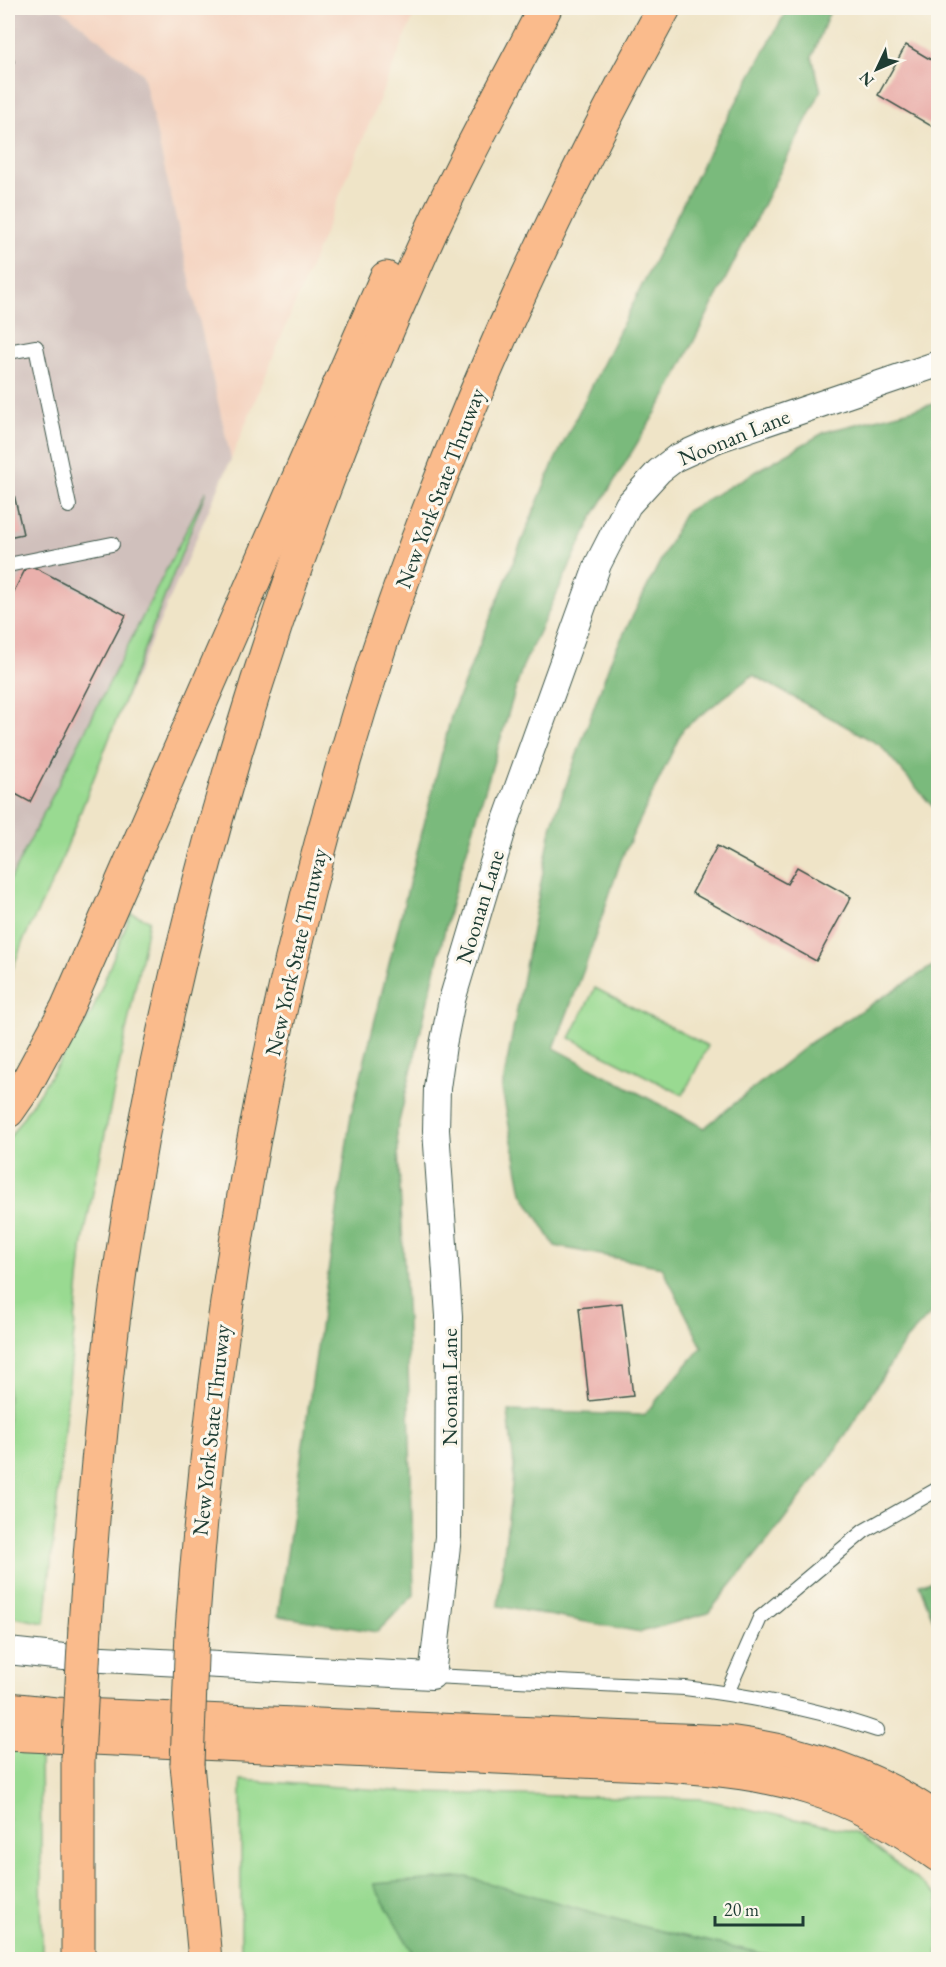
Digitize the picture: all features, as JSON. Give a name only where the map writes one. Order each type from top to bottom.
[{"type":"highway","points":[[78,1959],[78,1759],[98,1452],[120,1270],[153,1091],[196,900],[233,765],[280,613],[348,431],[423,248],[545,8]]},
{"type":"highway","name":"New York State Thruway","points":[[184,1959],[192,1631],[205,1463],[225,1303],[242,1199],[276,1030],[335,795],[380,647],[403,582],[489,362],[556,212],[664,8]]},
{"type":"highway","points":[[8,1111],[29,1078],[67,1008],[389,270],[423,248]]},
{"type":"highway","points":[[8,1709],[56,1714],[729,1742],[791,1752],[848,1771],[906,1800],[939,1820]]},
{"type":"highway","points":[[8,1734],[666,1765],[749,1773],[819,1789],[858,1805],[898,1827],[939,1855]]},
{"type":"highway","points":[[187,1764],[205,1959]]},
{"type":"street","name":"Noonan Lane","points":[[432,1676],[448,1537],[449,1316],[436,1130],[442,1045],[452,1000],[504,825],[598,564],[628,505],[659,471],[676,458],[718,439],[939,364]]},
{"type":"street","points":[[8,1652],[76,1658],[432,1676]]},
{"type":"lane","points":[[8,352],[36,346],[69,506]]},
{"type":"lane","points":[[8,565],[112,544]]},
{"type":"lane","points":[[727,1693],[760,1618],[864,1531],[939,1489]]},
{"type":"lane","points":[[432,1676],[685,1688],[727,1693],[800,1706],[878,1730]]},
{"type":"shaded area","points":[[8,8],[60,8],[143,74],[231,459],[68,831],[8,933]]},
{"type":"shaded area","points":[[60,8],[417,8],[231,459],[143,74]]},
{"type":"green space","points":[[788,8],[831,8],[812,57],[821,91],[667,394],[593,516],[522,668],[453,896],[397,1130],[407,1323],[414,1595],[377,1632],[278,1616],[351,1115],[452,713],[553,464],[703,163]]},
{"type":"green space","points":[[938,403],[938,813],[880,745],[753,675],[683,729],[621,860],[586,964],[554,1048],[704,1128],[811,1042],[936,964],[938,956],[938,1306],[905,1341],[830,1459],[769,1539],[708,1613],[641,1632],[498,1606],[514,1467],[508,1411],[644,1415],[702,1347],[662,1267],[555,1246],[522,1193],[502,1089],[552,824],[612,657],[685,512],[825,432]]},
{"type":"green space","points":[[206,491],[55,877],[23,941],[8,981],[8,884]]},
{"type":"green space","points":[[131,913],[149,920],[83,1241],[45,1623],[8,1616],[8,1140],[91,1014]]},
{"type":"green space","points":[[595,988],[708,1046],[683,1095],[570,1038]]},
{"type":"green space","points":[[938,1580],[938,1632],[919,1584]]},
{"type":"green space","points":[[40,1749],[42,1959],[8,1960],[8,1751]]},
{"type":"green space","points":[[241,1780],[422,1793],[702,1799],[855,1832],[938,1896],[938,1959],[787,1959],[648,1928],[412,1951],[405,1959],[241,1960]]},
{"type":"green space","points":[[467,1877],[648,1928],[787,1959],[405,1959],[412,1951],[373,1884]]},
{"type":"building","points":[[8,35],[14,62],[8,64]]},
{"type":"building","points":[[906,45],[938,64],[938,130],[878,95]]},
{"type":"building","points":[[8,468],[23,534],[8,537]]},
{"type":"building","points":[[28,564],[126,615],[30,802],[8,790],[8,597],[10,599]]},
{"type":"building","points":[[717,846],[787,884],[797,867],[851,897],[816,961],[692,893]]},
{"type":"building","points":[[622,1303],[633,1396],[589,1401],[579,1308]]}]
